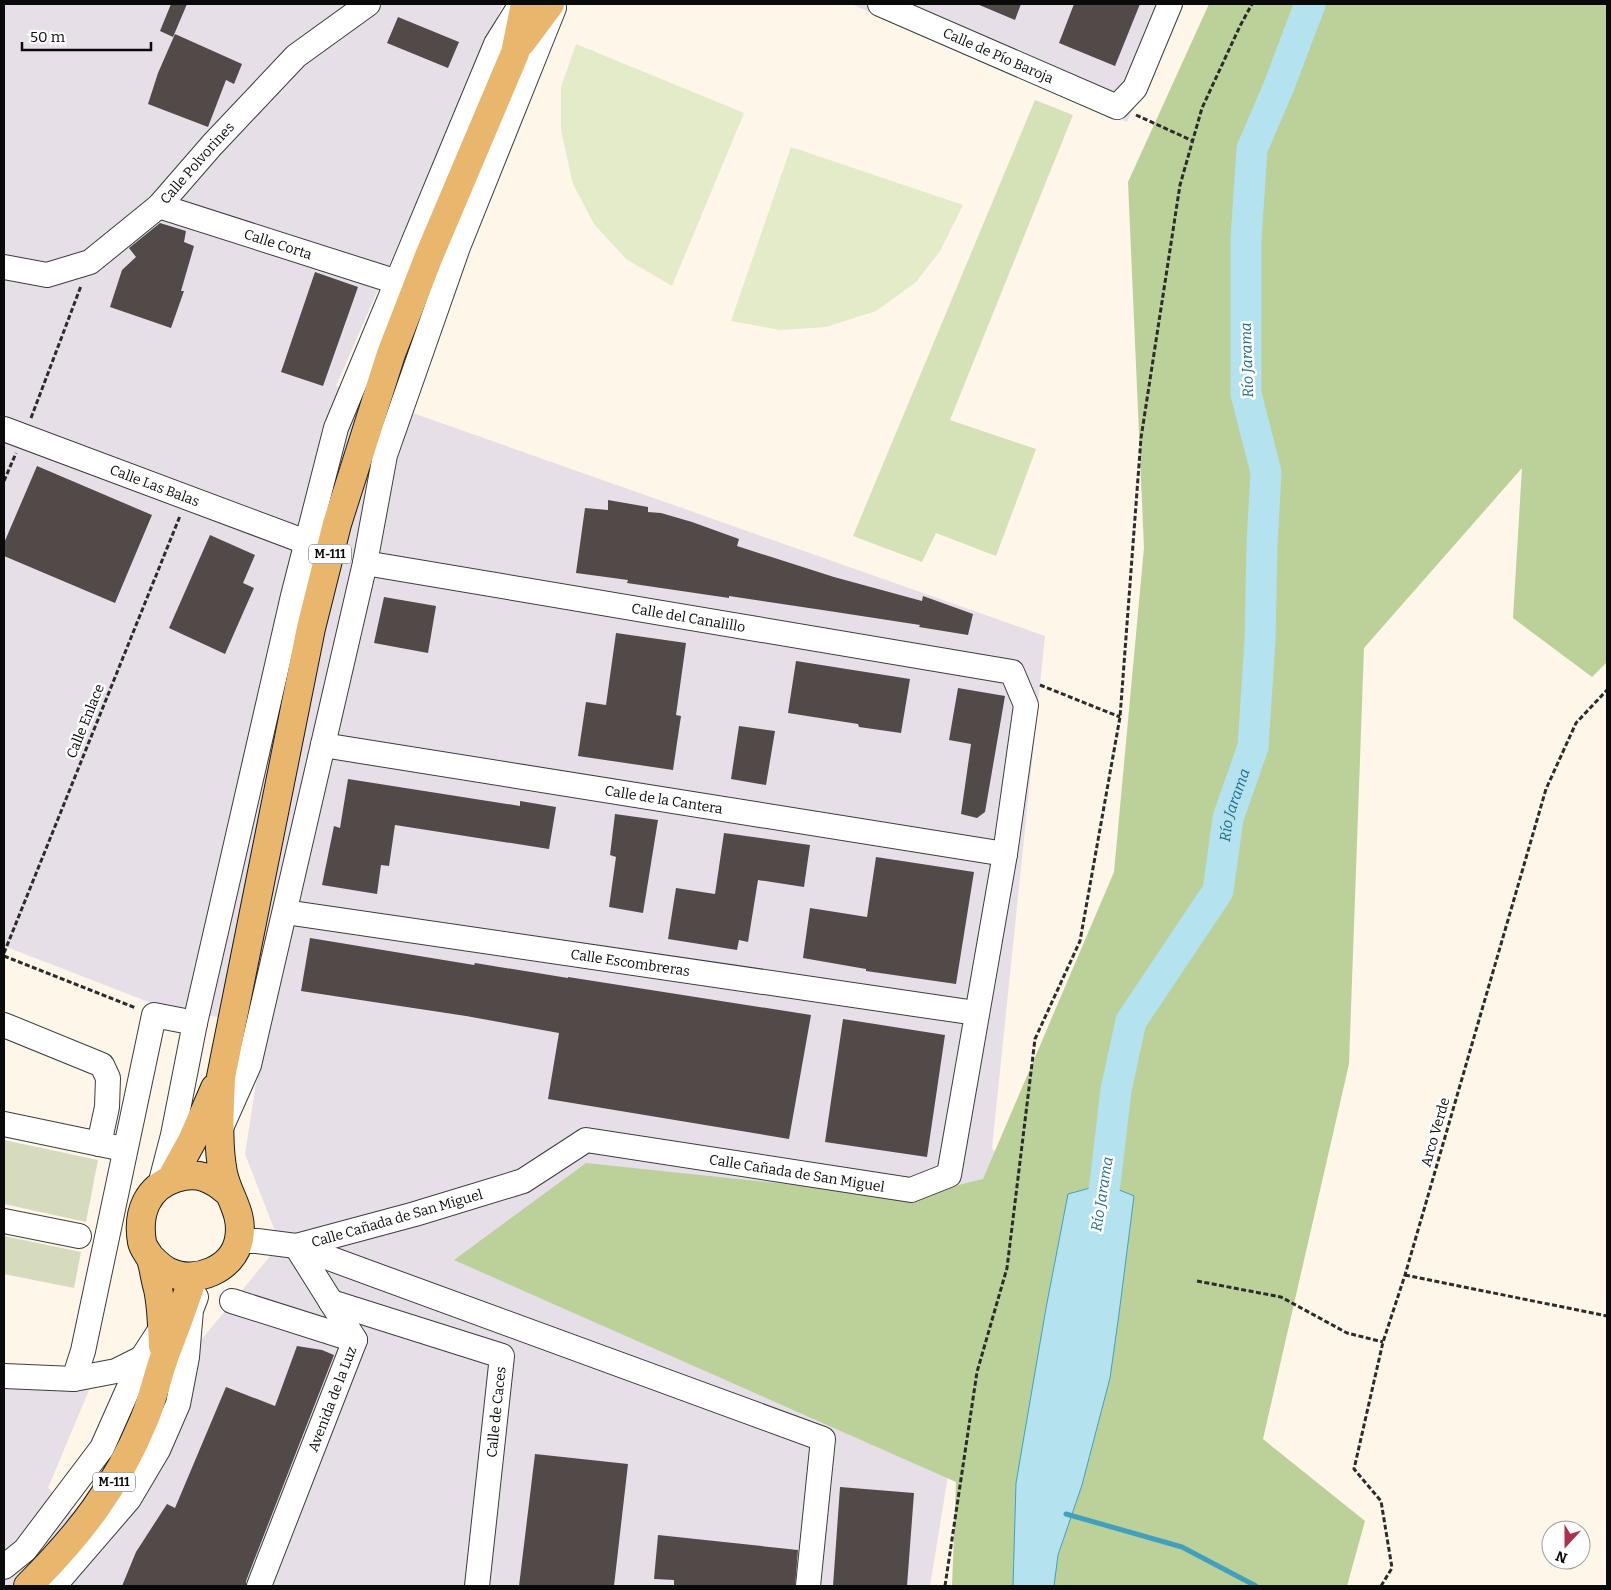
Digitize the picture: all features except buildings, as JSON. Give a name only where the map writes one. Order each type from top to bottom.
[{"type":"main road","name":"M-111","points":[[239,1241],[240,1222],[236,1206],[228,1192],[223,1173],[219,1132],[220,1077],[311,628],[337,524],[363,437],[394,346],[432,248],[515,52],[525,4]]},
{"type":"main road","name":"M-111","points":[[515,52],[550,4]]},
{"type":"main road","name":"M-111","points":[[153,1358],[177,1326],[200,1276],[170,1273],[151,1258],[142,1244],[140,1224],[142,1210],[154,1191],[166,1182],[192,1141],[220,1077]]},
{"type":"main road","points":[[166,1182],[187,1174],[201,1176],[216,1182],[228,1192]]},
{"type":"main road","points":[[200,1276],[223,1265],[233,1254],[239,1241]]},
{"type":"main road","name":"M-111","points":[[28,1586],[80,1531],[111,1488],[145,1419],[156,1388],[153,1358],[162,1327],[162,1309],[151,1258]]},
{"type":"street","name":"Calle Polvorines","points":[[4,267],[47,275],[90,262],[159,206],[212,145],[296,56],[368,4]]},
{"type":"street","points":[[166,1182],[173,1135],[195,1023],[286,625],[336,428],[496,44],[521,4]]},
{"type":"street","points":[[219,1132],[249,1065],[365,564],[385,455],[458,247],[556,4]]},
{"type":"street","name":"Calle de Pío Baroja","points":[[880,4],[1117,107]]},
{"type":"street","points":[[1117,107],[1135,88],[1170,4]]},
{"type":"street","name":"Calle Corta","points":[[159,206],[397,282]]},
{"type":"street","name":"Calle Las Balas","points":[[14,432],[306,542]]},
{"type":"street","name":"Calle del Canalillo","points":[[365,564],[1012,672]]},
{"type":"street","points":[[976,1013],[1005,854],[1026,705],[1012,672]]},
{"type":"street","name":"Calle de la Cantera","points":[[323,745],[1005,854]]},
{"type":"street","name":"Calle Escombreras","points":[[285,912],[976,1013]]},
{"type":"street","name":"Calle Cañada de San Miguel","points":[[296,1246],[415,1214],[523,1181],[586,1140],[911,1190],[949,1175],[976,1013]]},
{"type":"street","points":[[74,1379],[83,1351],[154,1015],[195,1023]]},
{"type":"street","points":[[4,1025],[102,1065],[108,1078],[107,1107],[99,1144]]},
{"type":"street","points":[[4,1124],[125,1150]]},
{"type":"street","points":[[4,1221],[79,1236]]},
{"type":"street","points":[[239,1241],[257,1241],[296,1246]]},
{"type":"street","name":"Calle Cañada de San Miguel","points":[[296,1246],[823,1439],[808,1586]]},
{"type":"street","name":"Avenida de la Luz","points":[[259,1586],[356,1340],[296,1246]]},
{"type":"street","points":[[54,1586],[129,1499],[158,1450],[178,1404],[187,1357],[191,1310],[200,1276]]},
{"type":"street","points":[[232,1301],[356,1340]]},
{"type":"street","name":"Calle de Caces","points":[[331,1302],[502,1356],[477,1586]]},
{"type":"street","points":[[4,1376],[74,1379],[116,1370],[153,1358]]},
{"type":"street","points":[[4,1567],[24,1550],[102,1448],[153,1358]]},
{"type":"street","points":[[71,1586],[84,1550]]},
{"type":"path","points":[[945,1586],[977,1372],[1007,1268],[1035,1039],[1080,941],[1120,717],[1141,438],[1180,185],[1202,108],[1252,4]]},
{"type":"path","points":[[1117,107],[1193,141]]},
{"type":"path","points":[[4,481],[14,432],[90,262]]},
{"type":"path","name":"Calle Enlace","points":[[4,955],[187,498]]},
{"type":"path","points":[[1012,672],[1120,717]]},
{"type":"path","name":"Arco Verde","points":[[1381,1586],[1392,1568],[1381,1501],[1354,1469],[1383,1342],[1405,1275],[1546,788],[1576,723],[1607,690]]},
{"type":"path","points":[[4,955],[154,1015]]},
{"type":"path","points":[[1405,1275],[1607,1316]]},
{"type":"path","points":[[1197,1280],[1281,1297],[1347,1333],[1383,1342]]},
{"type":"shaded area","points":[[4,4],[503,4],[336,386],[1045,636],[992,1148],[1017,1179],[970,1341],[930,1586],[4,1586],[4,1368],[97,1371],[48,1488],[104,1545],[183,1362],[280,1244],[245,1154],[265,1026],[159,1006],[4,946]]},
{"type":"shaded area","points":[[851,4],[1176,4],[1127,122]]},
{"type":"green space","points":[[1209,4],[1607,4],[1607,662],[1592,677],[1513,618],[1522,468],[1364,648],[1349,1064],[1263,1439],[1365,1521],[1347,1586],[952,1586],[956,1482],[454,1260],[586,1163],[909,1197],[983,1179],[1114,872],[1144,548],[1128,182]]},
{"type":"green space","points":[[576,44],[744,113],[672,286],[626,259],[594,224],[573,184],[561,130],[561,87]]},
{"type":"green space","points":[[1035,100],[1073,115],[950,420],[1036,449],[996,556],[936,533],[922,562],[853,536]]},
{"type":"green space","points":[[791,147],[963,205],[940,251],[916,282],[876,311],[826,327],[780,330],[731,321]]},
{"type":"green space","points":[[4,1140],[98,1160],[86,1222],[4,1204]]},
{"type":"green space","points":[[4,1236],[81,1252],[74,1288],[4,1274]]},
{"type":"water","points":[[1105,1184],[1134,1196],[1110,1378],[1082,1485],[1058,1555],[1054,1586],[1013,1586],[1016,1483],[1068,1194]]},
{"type":"waterway","name":"Río Jarama","points":[[1098,1225],[1105,1184],[1116,1090],[1131,1021],[1218,891],[1228,818],[1253,747],[1260,641],[1266,472],[1246,394],[1246,239],[1252,149],[1279,86],[1310,4]]},
{"type":"waterway","points":[[1066,1514],[1182,1547],[1256,1586]]}]
